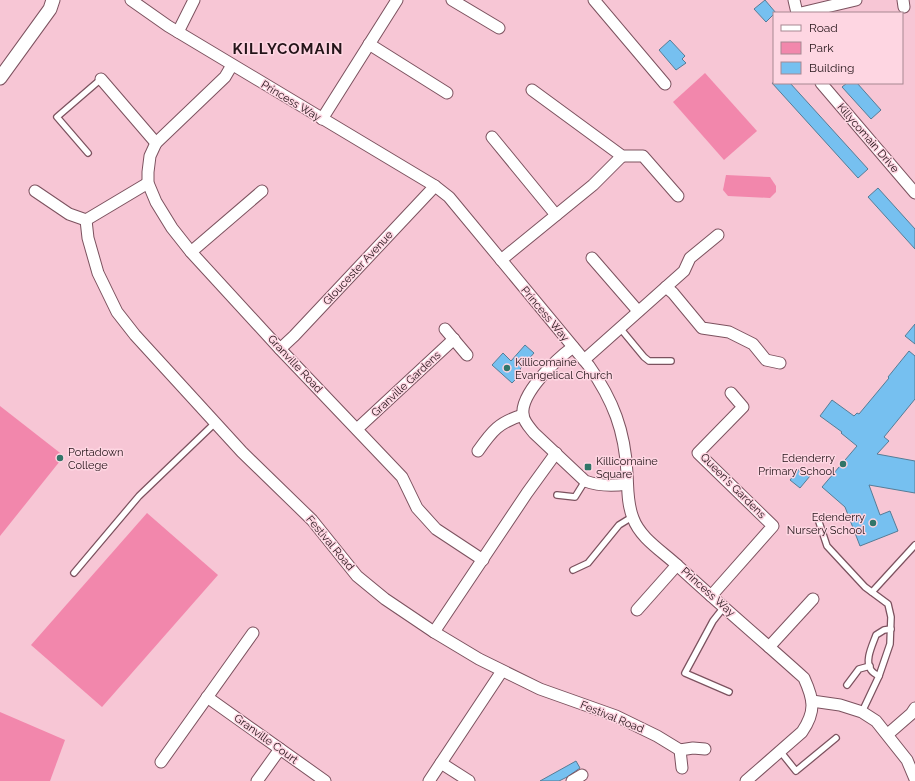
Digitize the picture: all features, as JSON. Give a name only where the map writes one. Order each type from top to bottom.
[{"type":"street","points":[[0,78],[52,4],[63,0]]},
{"type":"street","name":"Princess Way","points":[[131,0],[178,32],[435,186],[449,197],[584,360],[601,382],[620,424],[628,474],[628,495],[632,517],[640,532],[804,678],[811,693],[812,702],[809,722],[802,732],[746,781]]},
{"type":"street","points":[[322,119],[397,0]]},
{"type":"street","points":[[452,0],[499,28]]},
{"type":"street","points":[[594,0],[665,84]]},
{"type":"street","points":[[794,0],[797,12]]},
{"type":"street","points":[[805,12],[856,0]]},
{"type":"street","points":[[178,32],[191,2]]},
{"type":"street","points":[[369,44],[447,93]]},
{"type":"street","name":"Granville Road","points":[[232,65],[225,77],[156,144],[150,156],[148,172],[148,183],[156,202],[172,228],[191,252],[280,349],[402,476],[417,508],[421,513],[436,529],[483,560]]},
{"type":"street","points":[[101,79],[156,144]]},
{"type":"street","name":"Killycomain Drive","points":[[822,84],[915,192]]},
{"type":"street","points":[[532,90],[622,156],[643,156],[678,196]]},
{"type":"street","points":[[492,137],[556,215]]},
{"type":"street","points":[[501,260],[594,185],[622,156]]},
{"type":"street","points":[[35,191],[69,214],[86,220],[148,183]]},
{"type":"street","name":"Gloucester Avenue","points":[[280,349],[435,186]]},
{"type":"street","points":[[191,252],[262,191]]},
{"type":"street","name":"Festival Road","points":[[86,220],[88,238],[98,273],[117,312],[135,335],[242,452],[312,520],[357,576],[385,600],[479,659],[540,689],[616,716],[657,736],[680,750]]},
{"type":"street","points":[[584,360],[684,271],[690,258],[718,234]]},
{"type":"street","points":[[592,258],[638,311]]},
{"type":"street","points":[[666,287],[673,293],[702,328],[729,332],[753,344],[766,360],[780,364]]},
{"type":"street","points":[[445,329],[468,355]]},
{"type":"street","name":"Granville Gardens","points":[[357,429],[454,339]]},
{"type":"street","points":[[573,347],[556,361],[528,395],[524,405],[523,415],[527,424],[534,433],[586,481],[603,485],[627,484]]},
{"type":"street","name":"Queen's Gardens","points":[[711,596],[773,526],[698,453],[743,407],[731,393]]},
{"type":"street","points":[[478,451],[491,433],[511,419],[523,415]]},
{"type":"street","points":[[434,632],[527,493],[556,453]]},
{"type":"street","points":[[636,610],[677,565]]},
{"type":"street","points":[[769,647],[812,599]]},
{"type":"street","points":[[161,762],[253,633]]},
{"type":"street","points":[[429,781],[502,671]]},
{"type":"street","name":"Granville Court","points":[[207,697],[325,781]]},
{"type":"street","points":[[812,702],[840,705],[862,712],[876,721],[888,734],[906,760],[915,779]]},
{"type":"street","points":[[888,734],[911,714],[915,708]]},
{"type":"street","points":[[682,768],[680,750],[693,748],[705,749]]},
{"type":"street","points":[[257,781],[280,749]]},
{"type":"street","points":[[441,763],[469,781]]},
{"type":"lane","points":[[88,153],[57,117],[101,79]]},
{"type":"lane","points":[[620,328],[649,361],[671,361]]},
{"type":"lane","points":[[74,573],[139,496],[215,423]]},
{"type":"lane","points":[[557,495],[575,497],[586,481]]},
{"type":"lane","points":[[573,570],[588,563],[619,525],[632,517]]},
{"type":"lane","points":[[818,519],[827,546],[865,587],[888,604],[891,617],[890,644],[879,676],[862,712]]},
{"type":"lane","points":[[872,592],[915,546]]},
{"type":"lane","points":[[724,608],[713,621],[685,673],[729,692]]},
{"type":"lane","points":[[879,676],[870,670],[868,662],[871,650],[876,635],[884,630],[891,629]]},
{"type":"lane","points":[[847,685],[859,669],[870,666]]},
{"type":"lane","points":[[780,751],[796,771],[836,738]]},
{"type":"green space","points":[[705,73],[757,131],[724,160],[673,102]]},
{"type":"green space","points":[[726,175],[770,177],[776,186],[776,192],[770,198],[728,196],[723,190]]},
{"type":"green space","points":[[0,406],[64,456],[0,536]]},
{"type":"green space","points":[[147,513],[218,575],[102,707],[31,645]]},
{"type":"green space","points":[[0,712],[65,740],[50,781],[0,781]]},
{"type":"building","points":[[765,0],[775,12],[773,12],[773,15],[766,22],[754,9]]},
{"type":"building","points":[[670,40],[685,56],[682,59],[686,63],[676,70],[659,50]]},
{"type":"building","points":[[772,83],[791,84],[868,169],[858,178]]},
{"type":"building","points":[[846,84],[858,84],[881,110],[871,119],[842,87]]},
{"type":"building","points":[[878,188],[915,229],[915,249],[868,197]]},
{"type":"building","points":[[915,324],[915,344],[905,336]]},
{"type":"building","name":"Killicomaine Evangelical Church","points":[[525,345],[534,353],[520,369],[523,372],[512,383],[492,365],[503,353],[511,361]]},
{"type":"building","points":[[909,351],[915,356],[915,399],[884,437],[889,441],[877,454],[915,461],[915,493],[869,485],[880,515],[890,511],[898,531],[860,546],[845,507],[822,487],[857,446],[841,433],[842,432],[820,416],[832,400],[854,416],[857,413],[859,414]]},
{"type":"building","points":[[800,468],[810,476],[800,488],[790,480]]},
{"type":"building","points":[[576,761],[580,768],[567,777],[559,781],[540,781]]},
{"type":"place","name":"Killicomaine Evangelical Church","points":[[507,368]]},
{"type":"place","name":"Portadown College","points":[[60,458]]},
{"type":"place","name":"Edenderry Primary School","points":[[843,464]]},
{"type":"place","name":"Killicomaine Square","points":[[588,467]]},
{"type":"place","name":"Edenderry Nursery School","points":[[873,523]]},
{"type":"district","name":"KILLYCOMAIN","points":[[288,49]]}]
